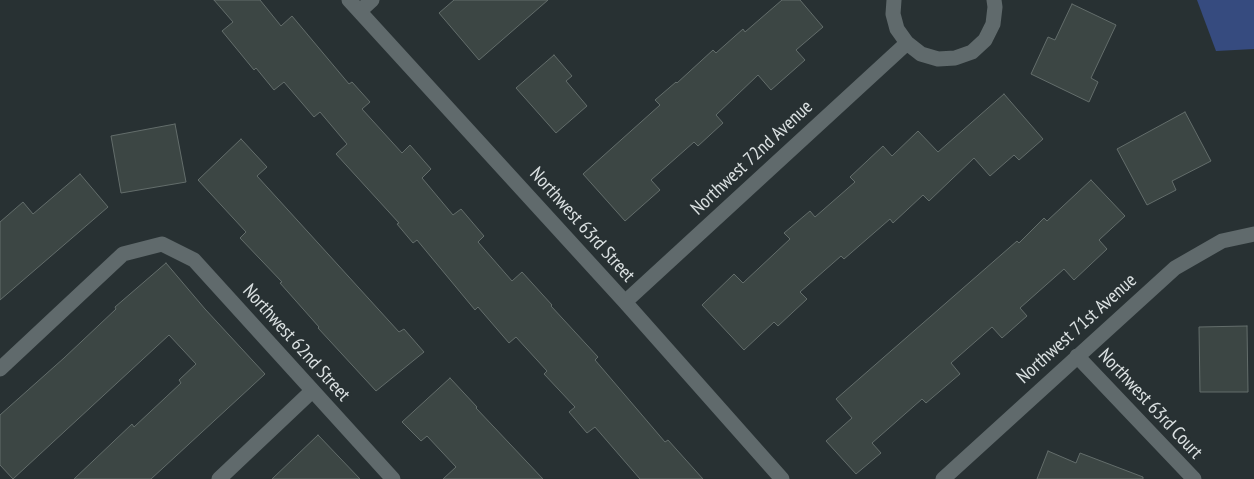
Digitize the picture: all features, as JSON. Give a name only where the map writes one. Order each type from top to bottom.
[{"type":"street","points":[[354,6],[372,0]]},
{"type":"street","points":[[894,0],[893,14],[898,29],[907,43],[921,54],[938,59],[955,58],[972,52],[985,40],[993,24],[996,7],[994,0]]},
{"type":"street","name":"Northwest 63rd Street","points":[[354,6],[625,302],[782,479]]},
{"type":"street","name":"Northwest 72nd Avenue","points":[[625,302],[907,43]]},
{"type":"street","name":"Northwest 71st Avenue","points":[[943,479],[1175,268],[1222,241],[1254,234]]},
{"type":"street","name":"Northwest 62nd Street","points":[[0,369],[123,254],[162,244],[194,260],[393,479]]},
{"type":"street","name":"Northwest 63rd Court","points":[[1078,356],[1194,479]]},
{"type":"street","points":[[219,479],[312,391]]},
{"type":"water","points":[[1197,0],[1254,0],[1254,49],[1216,51]]},
{"type":"building","points":[[214,0],[260,0],[281,26],[292,16],[349,84],[352,82],[370,102],[362,109],[402,153],[410,145],[431,169],[422,178],[453,215],[461,209],[484,236],[478,242],[512,281],[522,272],[598,357],[595,360],[665,442],[668,440],[703,479],[640,479],[595,427],[587,433],[569,412],[575,407],[544,374],[547,371],[516,337],[509,343],[478,307],[475,310],[417,240],[413,243],[397,224],[399,223],[336,154],[347,144],[320,112],[314,117],[284,82],[274,90],[256,68],[254,70],[222,31],[233,22]]},
{"type":"building","points":[[454,0],[548,0],[479,60],[439,13]]},
{"type":"building","points":[[782,0],[800,0],[823,27],[796,50],[805,60],[771,90],[758,75],[716,115],[723,123],[698,146],[694,142],[651,180],[660,190],[625,221],[583,174],[660,105],[655,100],[713,50],[716,53],[743,29],[745,32]]},
{"type":"building","points":[[1072,4],[1116,25],[1091,78],[1098,82],[1089,102],[1031,74],[1048,37],[1055,40]]},
{"type":"building","points":[[554,55],[572,76],[566,81],[587,106],[556,133],[516,88]]},
{"type":"building","points":[[1004,94],[1043,139],[1019,160],[1014,155],[990,176],[974,158],[929,201],[923,195],[893,223],[890,219],[844,259],[841,256],[800,292],[807,299],[778,326],[774,322],[744,350],[702,305],[734,274],[743,283],[790,239],[784,233],[810,211],[815,217],[855,182],[850,177],[883,146],[892,156],[918,131],[938,152]]},
{"type":"building","points":[[1185,112],[1211,161],[1172,181],[1176,190],[1147,205],[1117,149]]},
{"type":"building","points":[[175,124],[186,182],[121,193],[111,136]]},
{"type":"building","points":[[241,139],[267,167],[257,176],[399,332],[404,329],[424,352],[376,391],[318,328],[280,283],[282,282],[240,238],[246,232],[198,180]]},
{"type":"building","points":[[80,174],[108,207],[0,300],[0,222],[23,202],[33,214]]},
{"type":"building","points":[[1091,180],[1125,216],[1099,240],[1107,249],[1074,280],[1064,269],[1020,308],[1027,316],[1002,338],[992,327],[951,363],[960,374],[926,403],[922,399],[872,443],[881,453],[856,474],[826,441],[852,418],[836,399],[1017,241],[1019,243],[1044,218],[1047,221]]},
{"type":"building","points":[[166,263],[205,309],[265,374],[151,479],[74,479],[132,424],[134,427],[181,383],[179,380],[196,364],[169,335],[13,479],[0,465],[0,415],[64,358],[116,309],[115,307]]},
{"type":"building","points":[[1247,326],[1248,392],[1200,392],[1199,327]]},
{"type":"building","points":[[450,378],[543,479],[443,479],[456,467],[427,436],[421,441],[402,422]]},
{"type":"building","points":[[318,435],[360,479],[272,479]]},
{"type":"building","points":[[1048,451],[1076,463],[1080,453],[1143,477],[1143,479],[1037,479]]}]
